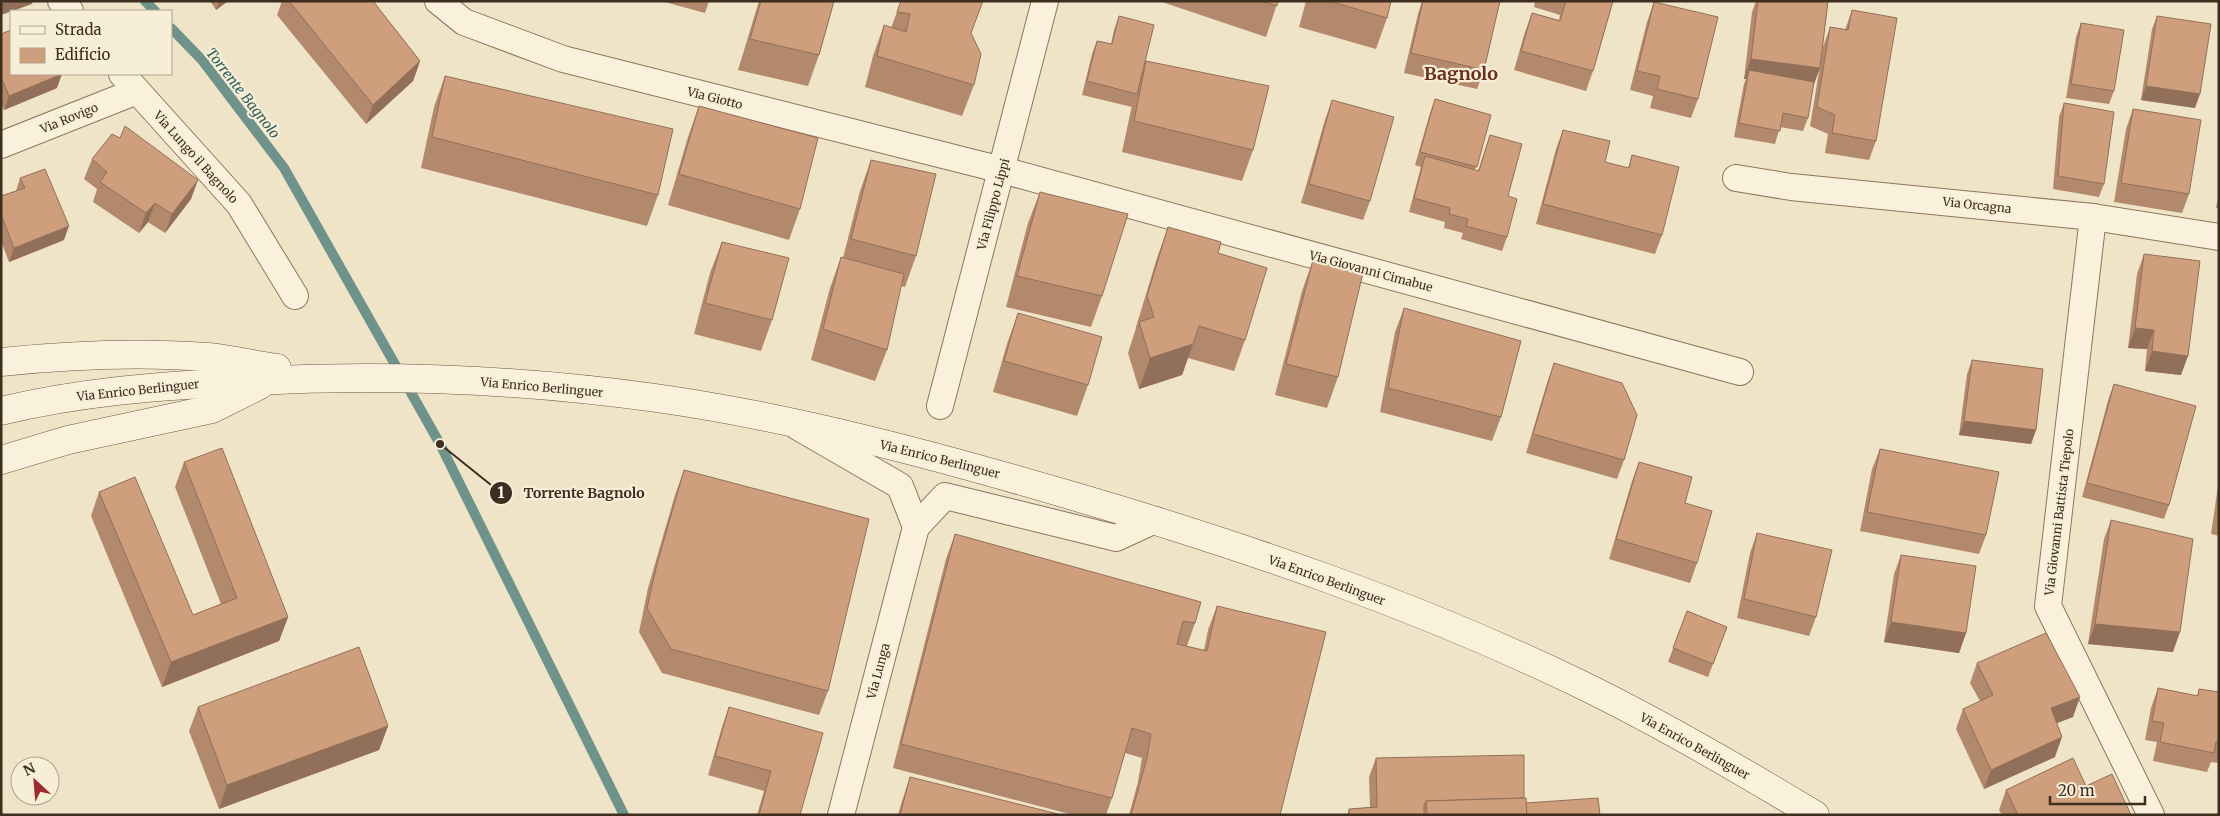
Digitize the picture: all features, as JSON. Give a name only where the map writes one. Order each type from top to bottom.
[{"type":"main road","points":[[1,362],[41,358],[108,356],[209,357],[335,378]]},
{"type":"main road","name":"Via Enrico Berlinguer","points":[[1,411],[42,401],[148,387],[335,378],[465,379],[659,399],[790,423],[983,469],[1155,520],[1363,592],[1481,639],[1593,690],[1715,755],[1815,815]]},
{"type":"main road","points":[[1,460],[68,440],[212,409],[271,380]]},
{"type":"street","name":"Via Giotto","points":[[438,1],[467,12],[563,59],[1002,170]]},
{"type":"street","name":"Via Filippo Lippi","points":[[940,406],[1045,1]]},
{"type":"street","name":"Via Rovigo","points":[[1,145],[129,82]]},
{"type":"street","name":"Via Lungo il Bagnolo","points":[[129,82],[239,204],[295,296]]},
{"type":"street","name":"Via Giovanni Cimabue","points":[[1002,170],[1740,372]]},
{"type":"street","name":"Via Orcagna","points":[[1736,178],[1790,187],[2093,217],[2219,237]]},
{"type":"street","name":"Via Giovanni Battista Tiepolo","points":[[2093,217],[2048,606],[2151,815]]},
{"type":"street","points":[[790,423],[900,486],[916,527],[944,496],[1116,538],[1155,520]]},
{"type":"street","name":"Via Lunga","points":[[841,815],[916,527]]},
{"type":"building","points":[[289,1],[373,1],[420,61],[373,105]]},
{"type":"building","points":[[761,1],[834,1],[819,55],[750,39]]},
{"type":"building","points":[[901,1],[983,1],[971,33],[981,54],[974,85],[877,56],[884,25],[906,32],[910,14],[897,12]]},
{"type":"building","points":[[1262,1],[1278,1],[1277,6]]},
{"type":"building","points":[[1329,1],[1391,1],[1387,18]]},
{"type":"building","points":[[1423,1],[1500,1],[1484,70],[1411,53]]},
{"type":"building","points":[[1566,1],[1613,1],[1593,71],[1521,51],[1532,13],[1560,21]]},
{"type":"building","points":[[1758,1],[1828,1],[1820,68],[1751,59]]},
{"type":"building","points":[[1654,2],[1718,17],[1698,99],[1657,89],[1660,76],[1637,71]]},
{"type":"building","points":[[1852,10],[1897,18],[1876,141],[1832,133],[1835,115],[1817,107],[1830,27],[1848,30]]},
{"type":"building","points":[[1119,16],[1154,25],[1137,94],[1087,81],[1097,41],[1112,44]]},
{"type":"building","points":[[2157,16],[2211,24],[2200,94],[2146,86]]},
{"type":"building","points":[[2081,23],[2124,30],[2114,91],[2071,84]]},
{"type":"building","points":[[10,30],[10,75],[60,75],[9,96],[1,77],[1,34]]},
{"type":"building","points":[[1146,61],[1269,86],[1253,150],[1134,121]]},
{"type":"building","points":[[1749,70],[1814,82],[1808,118],[1783,113],[1780,131],[1739,123]]},
{"type":"building","points":[[445,76],[673,129],[658,195],[432,137]]},
{"type":"building","points":[[1435,99],[1491,115],[1477,167],[1420,152]]},
{"type":"building","points":[[1332,100],[1394,117],[1370,201],[1309,184]]},
{"type":"building","points":[[2064,103],[2114,112],[2104,184],[2058,176]]},
{"type":"building","points":[[699,106],[818,138],[800,209],[679,174]]},
{"type":"building","points":[[2133,109],[2201,120],[2189,194],[2121,183]]},
{"type":"building","points":[[125,126],[198,180],[172,214],[155,203],[146,213],[100,182],[107,172],[92,159],[112,134],[120,138]]},
{"type":"building","points":[[1563,130],[1610,141],[1605,162],[1629,168],[1632,155],[1679,167],[1662,235],[1543,204]]},
{"type":"building","points":[[1490,135],[1522,144],[1508,196],[1517,199],[1507,237],[1466,226],[1468,219],[1449,214],[1450,208],[1414,198],[1425,156],[1479,171]]},
{"type":"building","points":[[871,160],[936,174],[916,256],[851,239]]},
{"type":"building","points":[[45,169],[69,226],[14,248],[1,214],[1,196],[25,188],[20,178]]},
{"type":"building","points":[[1040,192],[1128,214],[1102,296],[1017,276]]},
{"type":"building","points":[[1168,227],[1221,242],[1218,253],[1267,268],[1245,340],[1199,326],[1193,344],[1150,358],[1139,322],[1154,317],[1147,296]]},
{"type":"building","points":[[722,242],[789,258],[772,320],[705,303]]},
{"type":"building","points":[[2144,254],[2200,261],[2188,356],[2152,351],[2154,330],[2135,328]]},
{"type":"building","points":[[841,257],[904,274],[887,350],[823,329]]},
{"type":"building","points":[[1313,260],[1363,273],[1338,377],[1286,364]]},
{"type":"building","points":[[1404,308],[1521,341],[1501,417],[1388,388]]},
{"type":"building","points":[[1018,313],[1102,337],[1088,385],[1004,361]]},
{"type":"building","points":[[1972,360],[2043,369],[2036,430],[1964,421]]},
{"type":"building","points":[[1554,363],[1622,383],[1637,415],[1624,460],[1533,434]]},
{"type":"building","points":[[2114,384],[2196,406],[2169,505],[2087,483]]},
{"type":"building","points":[[222,448],[288,617],[171,662],[99,492],[135,477],[193,615],[237,598],[184,462]]},
{"type":"building","points":[[1880,449],[1999,472],[1986,535],[1867,512]]},
{"type":"building","points":[[1639,462],[1692,477],[1685,503],[1712,511],[1697,563],[1616,539]]},
{"type":"building","points":[[684,470],[869,519],[828,691],[671,649],[647,608],[657,564]]},
{"type":"building","points":[[2111,520],[2193,539],[2180,632],[2095,624]]},
{"type":"building","points":[[1757,533],[1832,550],[1816,617],[1744,599]]},
{"type":"building","points":[[955,534],[1201,602],[1195,623],[1183,621],[1177,644],[1207,651],[1217,606],[1326,632],[1280,815],[1131,815],[1147,758],[1151,734],[1132,728],[1112,798],[901,744]]},
{"type":"building","points":[[1901,555],[1976,566],[1966,633],[1891,622]]},
{"type":"building","points":[[1687,611],[1727,627],[1713,664],[1673,648]]},
{"type":"building","points":[[2046,633],[2080,697],[2051,708],[2062,737],[1991,770],[1963,709],[1993,695],[1977,663]]},
{"type":"building","points":[[359,647],[388,726],[227,785],[198,707]]},
{"type":"building","points":[[2158,688],[2198,696],[2199,689],[2219,692],[2219,742],[2216,742],[2214,753],[2160,742],[2164,723],[2152,721]]},
{"type":"building","points":[[729,707],[823,733],[800,815],[759,815],[771,771],[715,756]]},
{"type":"building","points":[[1524,755],[1524,798],[1426,801],[1424,815],[1349,815],[1349,809],[1377,807],[1376,758]]},
{"type":"building","points":[[2073,758],[2086,786],[2112,774],[2131,815],[2018,815],[2006,790]]},
{"type":"building","points":[[910,777],[1062,815],[900,815]]},
{"type":"building","points":[[1526,798],[1527,815],[1427,815],[1426,801]]},
{"type":"building","points":[[1598,798],[1600,815],[1527,815],[1526,803]]},
{"type":"waterway","name":"Torrente Bagnolo","points":[[145,1],[154,10]]},
{"type":"waterway","name":"Torrente Bagnolo","points":[[172,29],[202,60],[284,168],[440,444],[624,815]]},
{"type":"place","name":"Torrente Bagnolo","points":[[440,444]]},
{"type":"district","name":"Bagnolo","points":[[1461,73]]}]
